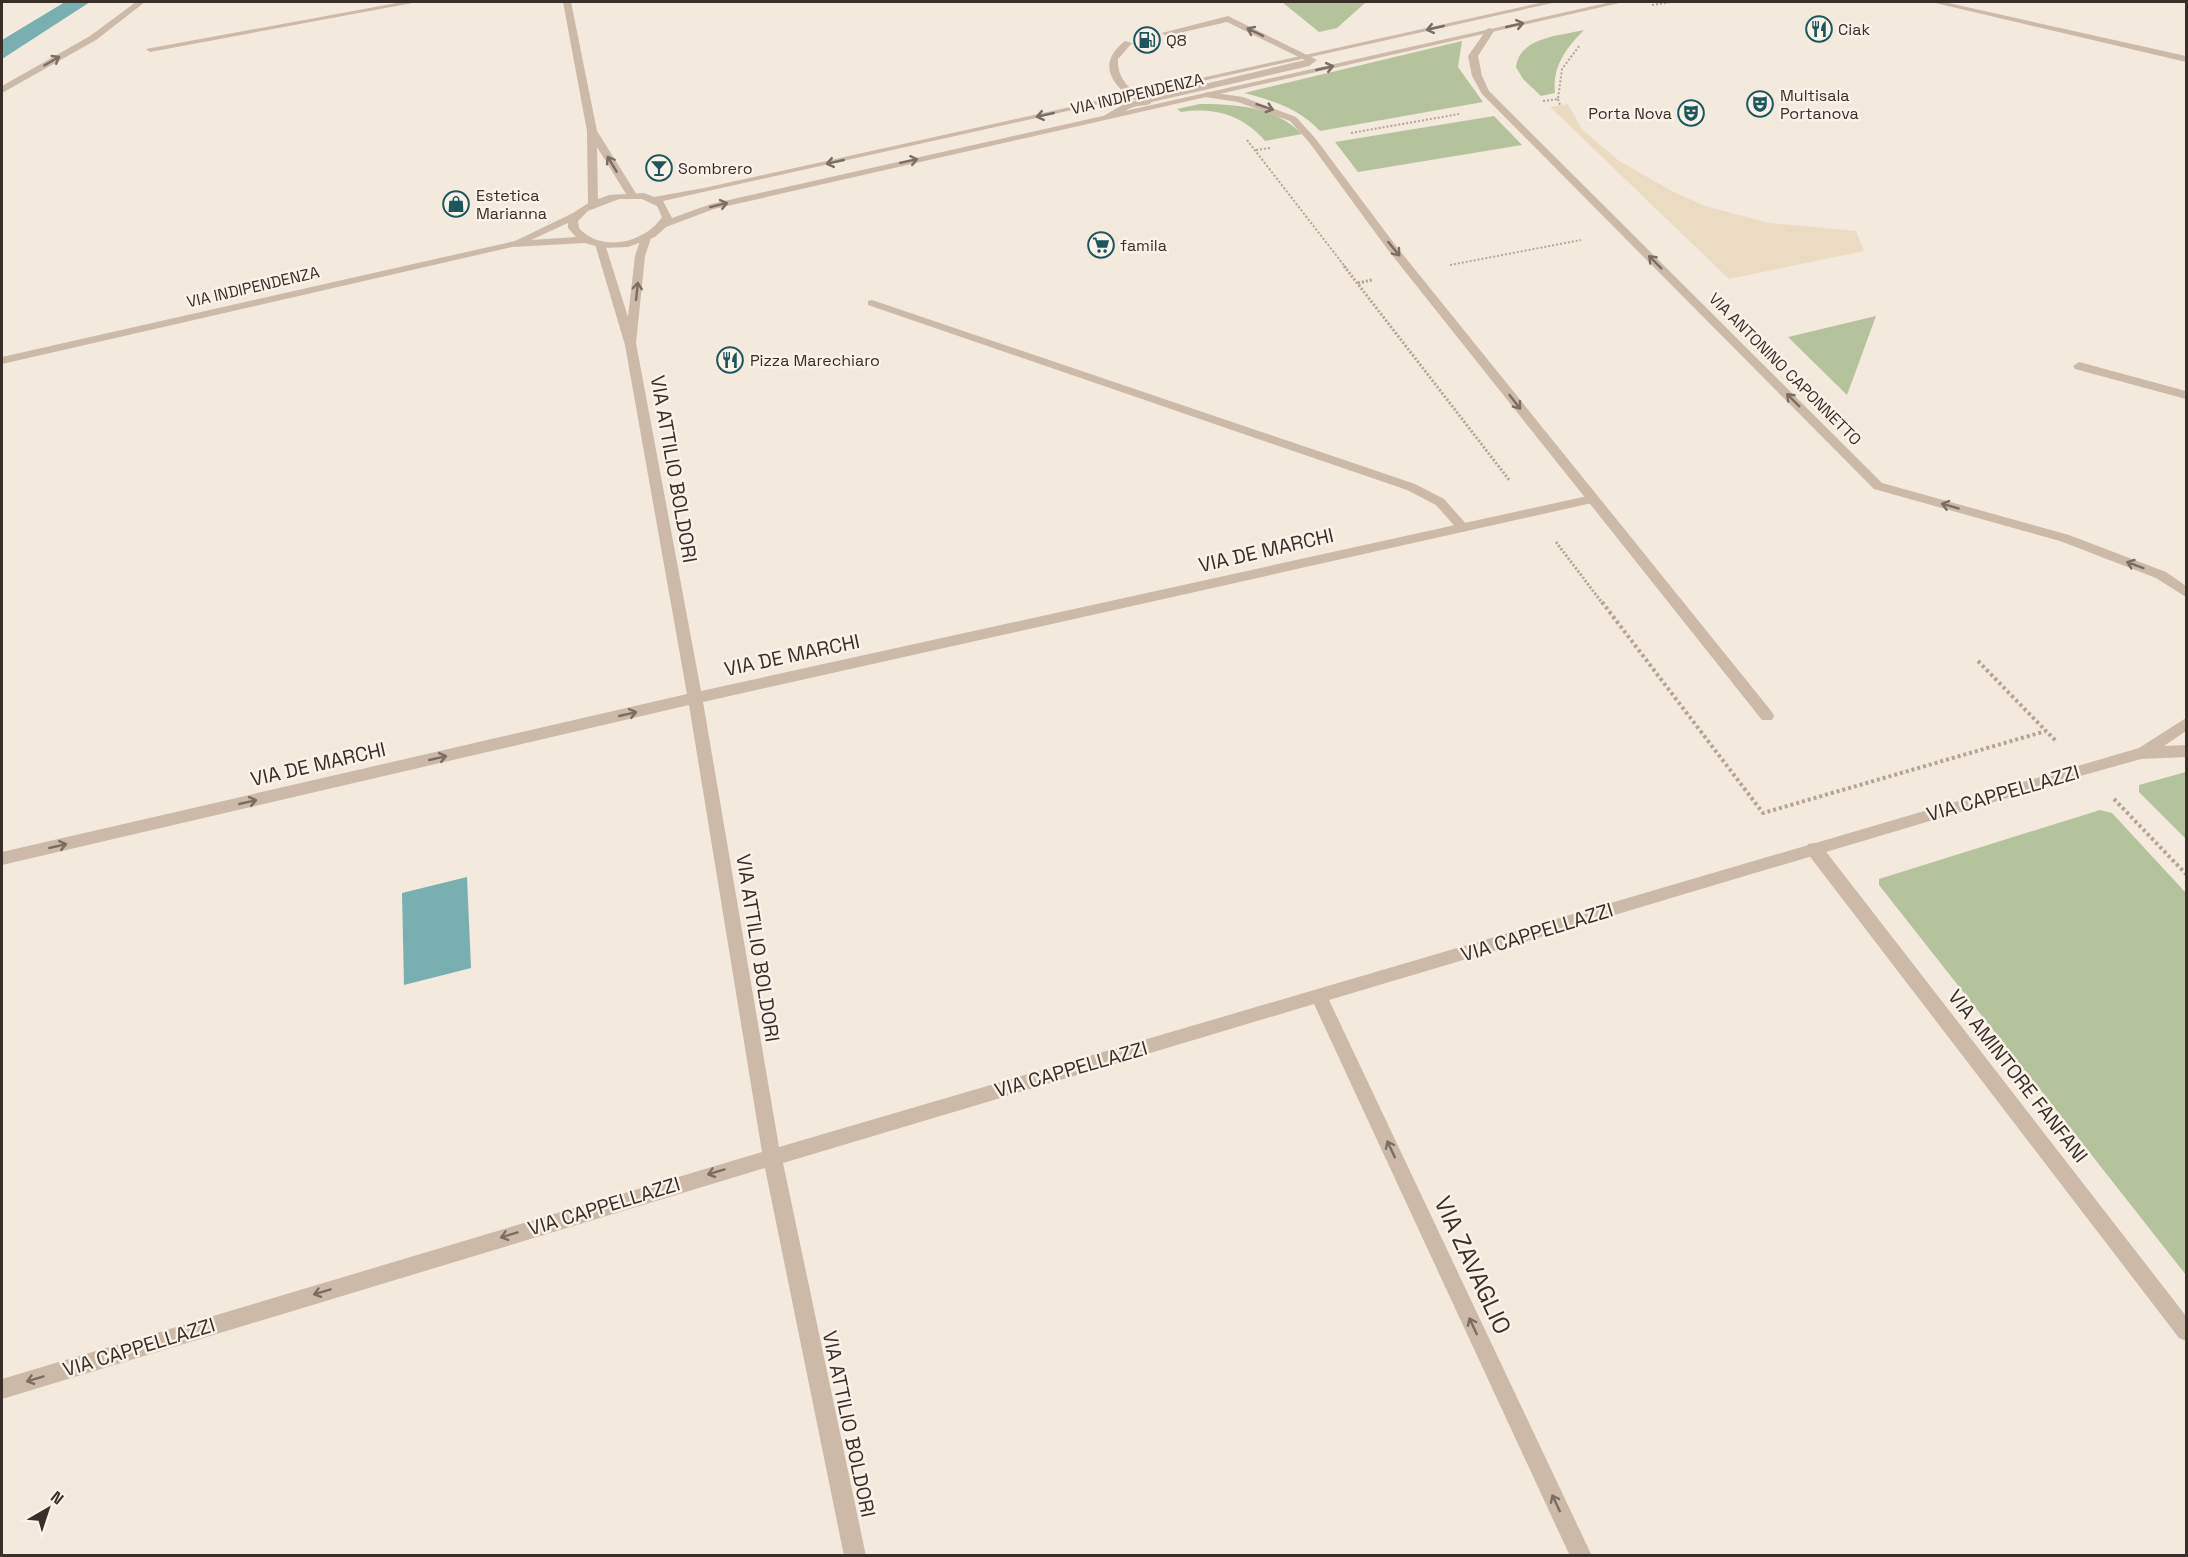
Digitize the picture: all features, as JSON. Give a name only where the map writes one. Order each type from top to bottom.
[{"type":"street","points":[[2,90],[93,38],[141,2]]},
{"type":"street","points":[[150,49],[414,2]]},
{"type":"street","points":[[567,2],[592,131],[593,203],[605,198],[632,195],[654,200],[665,210],[664,224]]},
{"type":"street","name":"VIA INDIPENDENZA","points":[[654,200],[704,191],[1553,2]]},
{"type":"street","name":"VIA INDIPENDENZA","points":[[2,361],[512,244],[586,240],[600,244],[625,244],[646,238],[664,224],[711,207],[1620,2]]},
{"type":"street","points":[[1935,2],[2187,59]]},
{"type":"street","points":[[1108,117],[1129,105],[1143,101],[1306,64],[1312,60],[1308,56],[1228,19],[1166,33]]},
{"type":"street","name":"VIA ANTONINO CAPONNETTO","points":[[1490,31],[1473,56],[1481,84],[1499,107],[1878,486],[2064,538],[2161,574],[2187,592]]},
{"type":"street","points":[[1128,43],[1118,49],[1112,61],[1113,75],[1133,95],[1158,106]]},
{"type":"street","points":[[1208,95],[1240,99],[1270,108],[1293,119],[1312,140],[1412,273],[1767,716]]},
{"type":"street","points":[[592,131],[632,195]]},
{"type":"street","name":"VIA INDIPENDENZA","points":[[512,244],[577,215],[593,203]]},
{"type":"street","points":[[577,215],[574,229],[586,240]]},
{"type":"street","name":"VIA ATTILIO BOLDORI","points":[[631,345],[640,256],[646,238]]},
{"type":"street","name":"VIA ATTILIO BOLDORI","points":[[600,244],[631,345],[695,698],[772,1156],[855,1556]]},
{"type":"street","points":[[872,303],[1411,487],[1440,502],[1464,528]]},
{"type":"street","points":[[2079,366],[2187,395]]},
{"type":"street","name":"VIA DE MARCHI","points":[[2,859],[695,698],[1592,499]]},
{"type":"street","name":"VIA CAPPELLAZZI","points":[[2141,753],[2187,724]]},
{"type":"street","name":"VIA CAPPELLAZZI","points":[[2,1389],[772,1156],[1319,997],[2141,753],[2187,751]]},
{"type":"street","name":"VIA AMINTORE FANFANI","points":[[1814,849],[2187,1331]]},
{"type":"street","name":"VIA ZAVAGLIO","points":[[1319,997],[1581,1556]]},
{"type":"path","points":[[1884,2],[1895,2]]},
{"type":"path","points":[[1560,105],[1558,82],[1564,60],[1582,43]]},
{"type":"path","points":[[1539,102],[1558,99]]},
{"type":"path","points":[[1256,150],[1499,107]]},
{"type":"path","points":[[1358,283],[1624,231]]},
{"type":"path","points":[[1978,661],[2046,731]]},
{"type":"green space","points":[[1282,2],[1366,2],[1337,28],[1319,32]]},
{"type":"green space","points":[[1584,30],[1571,44],[1558,66],[1555,93],[1541,96],[1523,79],[1516,67],[1519,57],[1525,49],[1542,40]]},
{"type":"green space","points":[[1462,41],[1458,67],[1483,102],[1320,131],[1304,117],[1285,106],[1244,93]]},
{"type":"green space","points":[[1200,104],[1255,109],[1280,118],[1302,134],[1265,141],[1247,125],[1227,115],[1205,111],[1181,112],[1177,109]]},
{"type":"green space","points":[[1494,116],[1522,145],[1358,172],[1335,142]]},
{"type":"green space","points":[[1876,316],[1847,395],[1788,337]]},
{"type":"green space","points":[[2186,772],[2186,839],[2139,792],[2139,785]]},
{"type":"green space","points":[[2100,810],[2112,813],[2186,893],[2186,1275],[1879,885],[1879,879]]},
{"type":"shaded area","points":[[1568,104],[1582,129],[1619,161],[1674,192],[1705,206],[1769,223],[1856,231],[1864,251],[1729,279],[1550,107]]},
{"type":"water","points":[[65,2],[90,2],[2,59],[2,40]]},
{"type":"water","points":[[467,877],[471,968],[404,985],[402,893]]},
{"type":"place","name":"Ciak","points":[[1819,29]]},
{"type":"place","name":"Q8","points":[[1147,40]]},
{"type":"place","name":"Multisala Portanova","points":[[1760,104]]},
{"type":"place","name":"Porta Nova","points":[[1691,113]]},
{"type":"place","name":"Sombrero","points":[[659,168]]},
{"type":"place","name":"Estetica Marianna","points":[[456,204]]},
{"type":"place","name":"famila","points":[[1101,245]]},
{"type":"place","name":"Pizza Marechiaro","points":[[730,360]]}]
